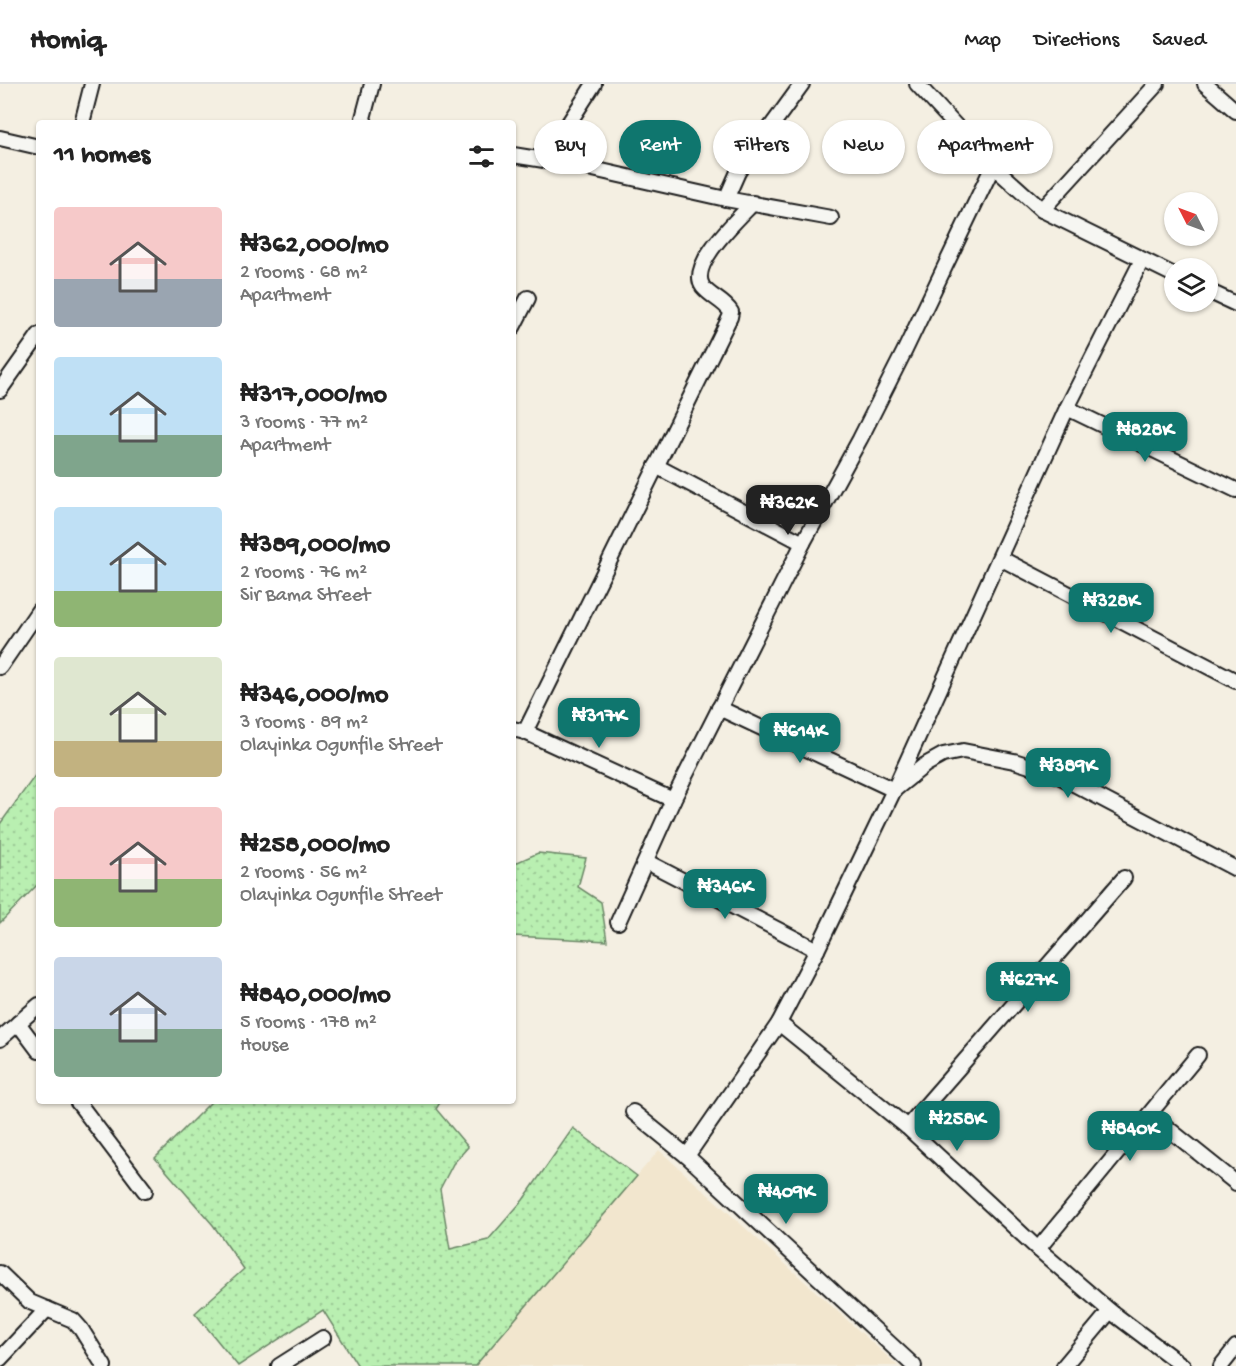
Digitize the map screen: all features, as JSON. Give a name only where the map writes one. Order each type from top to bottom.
[{"type":"street","points":[[83,120],[92,84]]},
{"type":"street","points":[[364,120],[372,84]]},
{"type":"street","points":[[571,120],[594,84]]},
{"type":"street","points":[[726,199],[738,172],[802,84]]},
{"type":"street","points":[[1042,210],[1157,84]]},
{"type":"street","points":[[1206,84],[1236,111]]},
{"type":"street","points":[[921,85],[952,120]]},
{"type":"street","points":[[0,138],[36,146]]},
{"type":"street","points":[[516,155],[534,158]]},
{"type":"street","points":[[607,172],[726,199],[831,218]]},
{"type":"street","points":[[618,922],[673,800],[802,543],[860,439],[900,360],[989,174]]},
{"type":"street","points":[[1002,174],[1042,210],[1164,271]]},
{"type":"street","points":[[673,800],[519,731],[656,466],[731,312],[728,306],[703,287],[699,272],[717,243],[753,203]]},
{"type":"street","points":[[687,1156],[779,1023],[817,950],[894,790],[1067,408],[1142,260]]},
{"type":"street","points":[[1218,296],[1236,304]]},
{"type":"street","points":[[516,321],[528,298]]},
{"type":"street","points":[[0,390],[36,339]]},
{"type":"street","points":[[1067,408],[1236,490]]},
{"type":"street","points":[[656,466],[802,543]]},
{"type":"street","points":[[1000,558],[1236,681]]},
{"type":"street","points":[[0,667],[36,614]]},
{"type":"street","points":[[719,708],[894,790]]},
{"type":"street","points":[[894,790],[925,765],[942,755],[963,751],[1014,761],[1055,774],[1236,869]]},
{"type":"street","points":[[647,862],[817,950]]},
{"type":"street","points":[[908,1127],[1125,878]]},
{"type":"street","points":[[0,1039],[36,1008]]},
{"type":"street","points":[[18,1023],[36,1047]]},
{"type":"street","points":[[779,1023],[908,1127],[1038,1249],[1110,1311],[1182,1366]]},
{"type":"street","points":[[1038,1249],[1198,1055]]},
{"type":"street","points":[[79,1104],[145,1191]]},
{"type":"street","points":[[633,1112],[687,1156],[915,1366]]},
{"type":"street","points":[[1150,1114],[1236,1183]]},
{"type":"street","points":[[0,1274],[30,1302],[73,1320],[104,1366]]},
{"type":"street","points":[[0,1359],[47,1309]]},
{"type":"street","points":[[1064,1366],[1110,1311]]},
{"type":"street","points":[[279,1366],[322,1338]]},
{"type":"street","points":[[1221,1366],[1236,1347]]},
{"type":"shaded area","points":[[659,1150],[898,1366],[475,1366]]},
{"type":"green space","points":[[36,774],[36,886],[0,923],[0,824]]},
{"type":"green space","points":[[538,853],[586,858],[578,887],[601,902],[607,941],[516,936],[516,863]]},
{"type":"green space","points":[[209,1104],[439,1104],[436,1109],[468,1147],[453,1164],[440,1189],[450,1249],[488,1240],[523,1200],[573,1128],[637,1176],[475,1366],[358,1366],[323,1310],[238,1366],[195,1313],[244,1269],[213,1225],[155,1158]]}]
